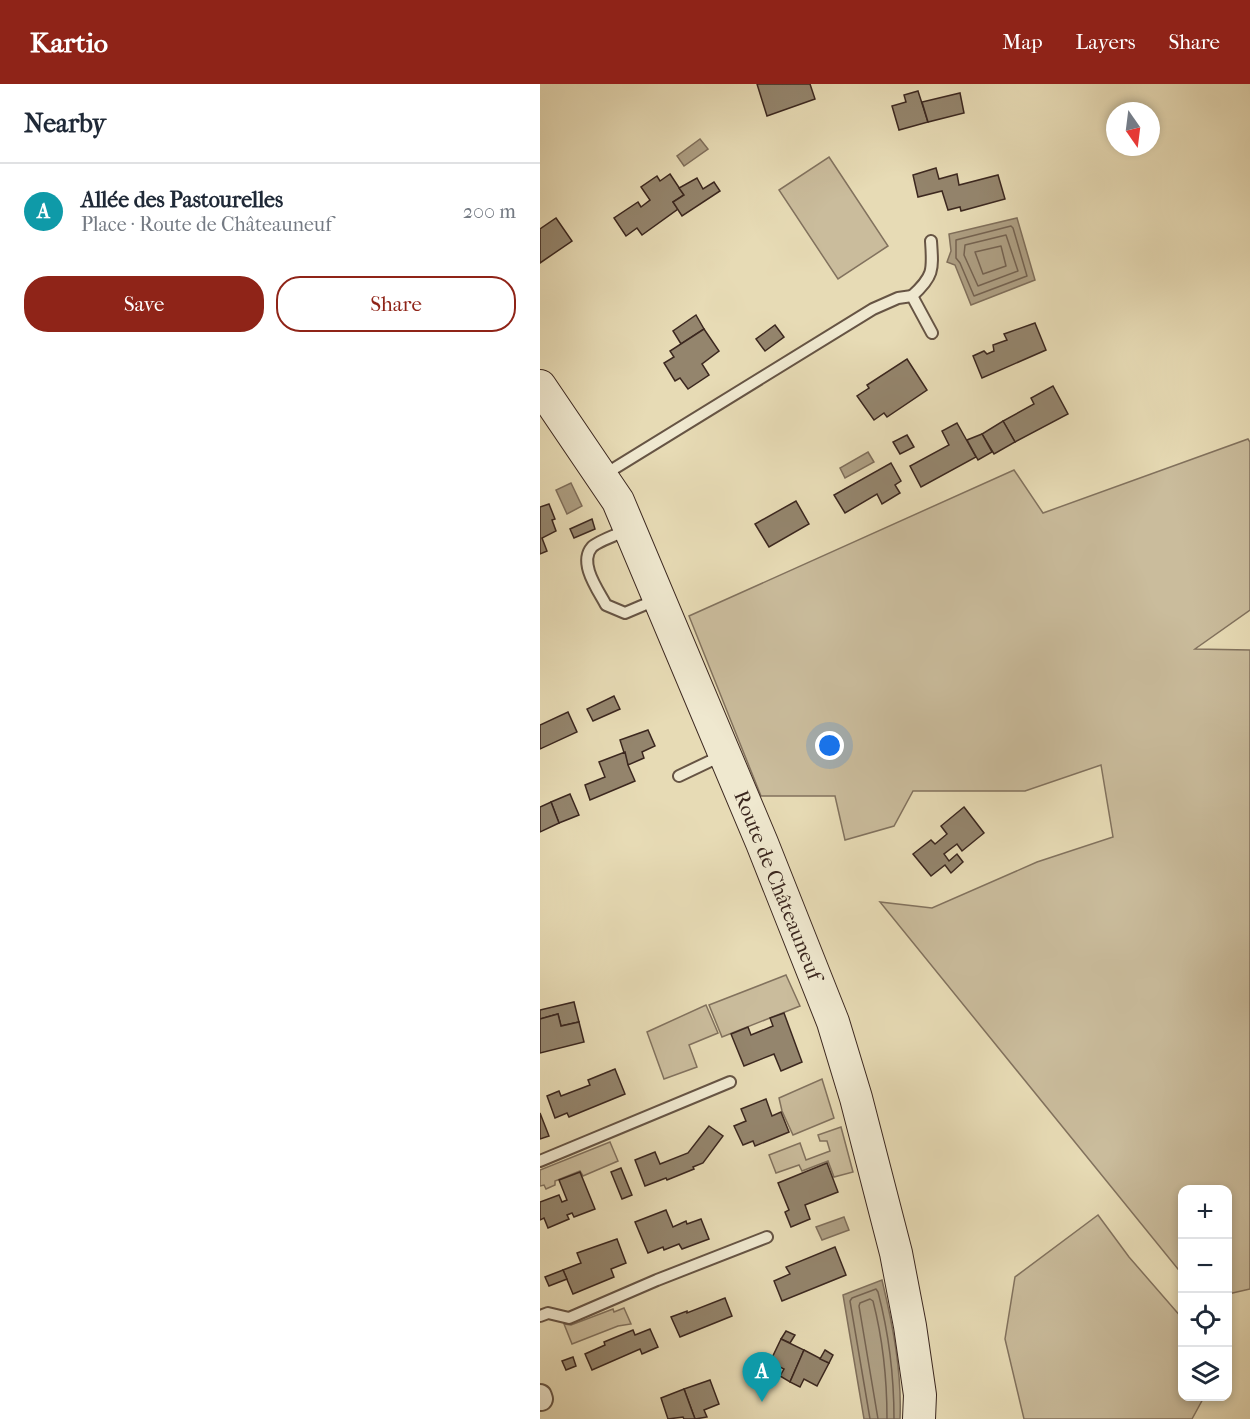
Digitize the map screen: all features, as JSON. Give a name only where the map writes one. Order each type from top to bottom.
[{"type":"main road","name":"Route de Châteauneuf","points":[[540,386],[618,501],[786,899],[829,1011],[881,1190],[908,1315],[920,1395],[919,1419]]},
{"type":"lane","points":[[602,476],[873,309],[897,298],[912,296],[924,286],[933,269],[931,242]]},
{"type":"lane","points":[[912,296],[932,333]]},
{"type":"lane","points":[[630,528],[592,547],[587,560],[592,579],[606,605],[626,613],[659,598]]},
{"type":"lane","points":[[679,776],[724,755]]},
{"type":"lane","points":[[540,1161],[730,1082]]},
{"type":"lane","points":[[540,1316],[548,1313],[569,1318],[657,1280],[767,1237]]},
{"type":"shaded area","points":[[829,157],[888,246],[838,279],[779,190]]},
{"type":"shaded area","points":[[1248,439],[1250,442],[1250,610],[1195,649],[1250,650],[1250,1289],[1232,1293],[1232,1185],[1178,1185],[1178,1269],[880,902],[932,908],[1037,862],[1113,837],[1101,765],[1025,791],[913,791],[894,826],[845,840],[835,796],[761,796],[689,616],[1014,470],[1043,513]]},
{"type":"shaded area","points":[[786,975],[800,1006],[722,1037],[709,1005]]},
{"type":"shaded area","points":[[706,1005],[718,1033],[689,1045],[697,1067],[664,1079],[647,1032]]},
{"type":"shaded area","points":[[822,1079],[834,1118],[793,1135],[779,1098]]},
{"type":"shaded area","points":[[841,1127],[853,1172],[834,1177],[828,1161],[802,1171],[799,1165],[776,1173],[769,1155],[800,1143],[806,1160],[830,1151],[827,1141],[820,1141],[818,1135]]},
{"type":"shaded area","points":[[610,1142],[618,1161],[583,1176],[580,1171],[555,1181],[555,1185],[546,1189],[544,1185],[540,1186],[540,1170]]},
{"type":"shaded area","points":[[1098,1215],[1129,1257],[1178,1313],[1178,1401],[1202,1401],[1192,1419],[1024,1419],[1005,1339],[1015,1277]]},
{"type":"shaded area","points":[[624,1308],[631,1324],[618,1326],[572,1344],[564,1324],[571,1325],[613,1309],[614,1312]]},
{"type":"water","points":[[700,139],[708,149],[684,166],[677,156]]},
{"type":"water","points":[[1017,218],[1035,280],[971,305],[955,265],[947,262],[951,251],[949,234]]},
{"type":"water","points":[[868,452],[874,462],[845,478],[840,468]]},
{"type":"water","points":[[571,483],[582,506],[567,514],[556,490]]},
{"type":"water","points":[[844,1217],[849,1230],[822,1240],[816,1227]]},
{"type":"water","points":[[882,1280],[896,1349],[900,1384],[900,1419],[864,1419],[843,1295]]},
{"type":"building","points":[[757,84],[810,84],[815,99],[767,116]]},
{"type":"building","points":[[918,91],[928,122],[899,130],[892,106],[906,102],[904,95]]},
{"type":"building","points":[[960,93],[964,113],[928,122],[922,102]]},
{"type":"building","points":[[936,168],[939,179],[957,174],[959,185],[998,175],[1005,199],[961,211],[960,207],[948,210],[942,191],[918,197],[913,175]]},
{"type":"building","points":[[670,174],[684,195],[673,202],[678,209],[642,235],[637,228],[626,236],[614,218],[638,202],[641,207],[650,200],[641,187],[657,176],[660,181]]},
{"type":"building","points":[[697,178],[703,189],[714,182],[720,191],[682,216],[673,202],[684,195],[679,188]]},
{"type":"building","points":[[556,218],[572,241],[540,263],[540,229]]},
{"type":"building","points":[[696,315],[704,329],[681,344],[673,331]]},
{"type":"building","points":[[1035,323],[1046,350],[982,378],[973,356],[984,351],[987,354],[994,351],[993,345],[1007,340],[1004,334]]},
{"type":"building","points":[[775,325],[784,337],[765,351],[756,339]]},
{"type":"building","points":[[704,329],[719,351],[702,364],[709,375],[688,389],[680,378],[675,381],[664,363],[674,357],[670,351]]},
{"type":"building","points":[[907,359],[927,390],[887,417],[884,413],[874,420],[857,396],[869,388],[867,385]]},
{"type":"building","points":[[1053,386],[1068,414],[1015,442],[1003,421],[1034,404],[1031,398]]},
{"type":"building","points":[[1003,421],[1015,442],[994,454],[982,434]]},
{"type":"building","points":[[957,423],[976,457],[921,487],[910,466],[949,445],[942,431]]},
{"type":"building","points":[[982,434],[992,452],[978,460],[967,440]]},
{"type":"building","points":[[907,435],[914,447],[900,454],[893,442]]},
{"type":"building","points":[[891,463],[901,481],[895,485],[900,493],[882,504],[877,494],[845,513],[834,495]]},
{"type":"building","points":[[796,501],[809,524],[769,547],[755,524]]},
{"type":"building","points":[[549,504],[555,519],[552,520],[556,531],[542,538],[547,551],[540,554],[540,507]]},
{"type":"building","points":[[592,519],[595,529],[574,538],[570,529]]},
{"type":"building","points":[[614,696],[620,709],[593,721],[587,709]]},
{"type":"building","points":[[568,712],[577,732],[540,749],[540,725]]},
{"type":"building","points":[[648,730],[655,746],[642,752],[644,758],[628,765],[620,740]]},
{"type":"building","points":[[625,752],[635,781],[590,800],[585,785],[605,777],[599,762]]},
{"type":"building","points":[[570,794],[579,815],[559,823],[551,802]]},
{"type":"building","points":[[551,802],[559,823],[540,832],[540,807]]},
{"type":"building","points":[[964,807],[984,833],[962,851],[957,844],[944,854],[949,861],[957,854],[963,862],[951,873],[945,865],[931,876],[913,854],[931,840],[935,844],[947,834],[941,826]]},
{"type":"building","points":[[574,1002],[579,1022],[561,1026],[558,1014],[540,1019],[540,1010]]},
{"type":"building","points":[[784,1013],[802,1062],[781,1071],[774,1054],[744,1066],[731,1034],[748,1027],[751,1035],[773,1026],[770,1018]]},
{"type":"building","points":[[558,1014],[561,1026],[579,1022],[584,1042],[540,1053],[540,1019]]},
{"type":"building","points":[[615,1069],[625,1094],[569,1117],[567,1113],[555,1118],[547,1096],[559,1091],[561,1096],[590,1085],[588,1080]]},
{"type":"building","points":[[766,1099],[772,1116],[781,1112],[789,1132],[755,1146],[753,1141],[743,1145],[734,1126],[746,1121],[741,1109]]},
{"type":"building","points":[[540,1113],[549,1136],[540,1139]]},
{"type":"building","points":[[709,1126],[723,1136],[703,1163],[667,1180],[666,1178],[645,1186],[635,1160],[655,1152],[660,1164],[688,1153]]},
{"type":"building","points":[[827,1163],[838,1192],[805,1205],[810,1219],[791,1227],[785,1212],[789,1210],[778,1183]]},
{"type":"building","points":[[621,1168],[632,1195],[622,1199],[611,1172]]},
{"type":"building","points":[[580,1172],[595,1209],[574,1217],[572,1213],[567,1215],[569,1219],[548,1228],[544,1218],[540,1220],[540,1202],[559,1195],[562,1202],[567,1200],[559,1180]]},
{"type":"building","points":[[666,1210],[673,1227],[686,1221],[687,1224],[701,1219],[709,1239],[682,1249],[679,1244],[648,1253],[635,1222]]},
{"type":"building","points":[[617,1239],[626,1263],[611,1269],[614,1277],[573,1294],[563,1270],[581,1263],[577,1253]]},
{"type":"building","points":[[835,1247],[846,1275],[782,1301],[774,1281],[790,1274],[786,1267]]},
{"type":"building","points":[[563,1270],[567,1279],[549,1286],[545,1277]]},
{"type":"building","points":[[725,1298],[732,1316],[680,1337],[671,1317]]},
{"type":"building","points":[[650,1329],[658,1347],[642,1354],[640,1349],[592,1370],[585,1354],[605,1345],[604,1342],[633,1330],[635,1335]]},
{"type":"building","points":[[786,1331],[795,1335],[790,1343],[781,1339]]},
{"type":"building","points":[[781,1339],[804,1350],[790,1382],[780,1376],[784,1369],[770,1362]]},
{"type":"building","points":[[804,1350],[829,1363],[817,1386],[804,1379],[800,1387],[790,1382]]},
{"type":"building","points":[[825,1350],[833,1355],[829,1363],[820,1359]]},
{"type":"building","points":[[573,1357],[576,1366],[566,1370],[562,1361]]},
{"type":"building","points":[[710,1380],[719,1404],[704,1410],[707,1417],[695,1419],[684,1389]]},
{"type":"building","points":[[684,1389],[695,1419],[684,1419],[683,1417],[668,1419],[661,1398]]},
{"type":"place","name":"Allée des Pastourelles","points":[[762,1402]]}]
